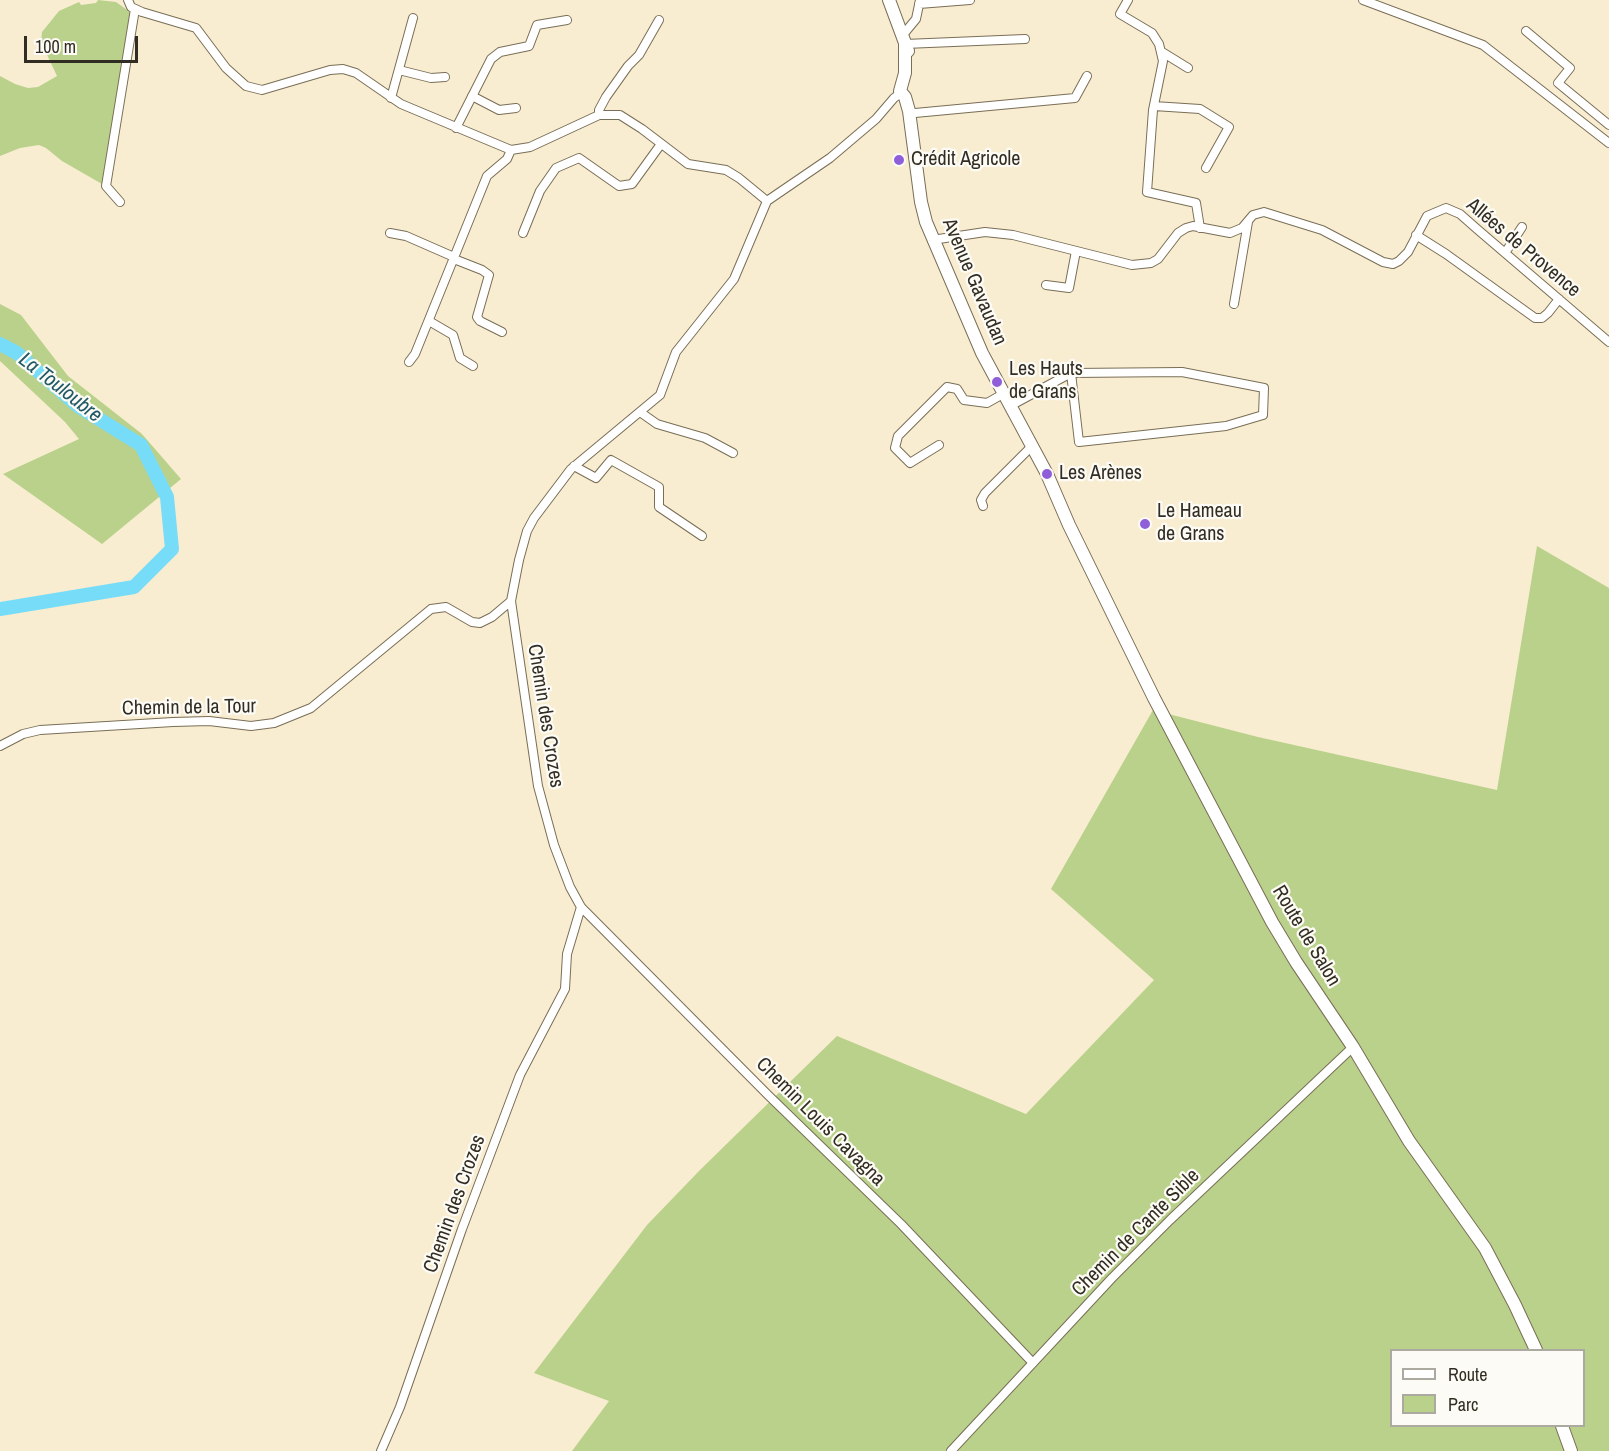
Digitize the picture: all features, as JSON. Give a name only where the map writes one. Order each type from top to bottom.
[{"type":"street","points":[[128,0],[131,7],[135,9],[196,28],[206,38],[226,68],[246,86],[262,90],[330,70],[343,69],[356,73],[400,104],[456,129],[512,150],[530,147],[599,115],[620,115],[688,164],[726,170],[767,201],[830,158],[876,119],[894,98],[906,91],[904,40],[889,0]]},
{"type":"street","points":[[904,40],[920,2],[970,0]]},
{"type":"street","points":[[932,240],[986,231],[1013,235],[1132,265],[1151,263],[1158,259],[1178,233],[1186,228],[1200,228],[1197,203],[1147,192],[1154,106],[1162,72],[1162,52],[1152,33],[1119,15],[1128,0]]},
{"type":"street","points":[[1363,0],[1483,45],[1609,143]]},
{"type":"street","points":[[120,202],[106,186],[135,9]]},
{"type":"street","points":[[391,98],[413,18]]},
{"type":"street","points":[[456,129],[491,59],[500,52],[529,46],[537,25],[567,20]]},
{"type":"street","points":[[599,115],[599,110],[606,97],[628,66],[639,56],[659,20]]},
{"type":"street","points":[[1526,31],[1570,68],[1558,83],[1609,125]]},
{"type":"street","points":[[904,40],[1025,39]]},
{"type":"street","points":[[1162,52],[1188,68]]},
{"type":"street","points":[[399,70],[431,78],[445,78]]},
{"type":"street","points":[[915,113],[1075,98],[1087,76]]},
{"type":"street","name":"Avenue Gavaudan","points":[[906,91],[915,113],[913,143]]},
{"type":"street","name":"Avenue Gavaudan","points":[[906,91],[921,202],[932,240],[982,353],[1032,446],[1069,525]]},
{"type":"street","points":[[472,96],[499,110],[516,108]]},
{"type":"street","points":[[1154,106],[1200,109],[1229,127],[1206,168]]},
{"type":"street","points":[[523,233],[540,191],[556,168],[579,158],[619,186],[632,184],[661,144]]},
{"type":"street","points":[[409,362],[415,354],[488,176],[507,159],[512,150]]},
{"type":"street","name":"Chemin des Crozes","points":[[381,1451],[400,1407],[462,1229],[520,1075],[565,989],[567,954],[581,907],[570,887],[554,845],[538,786],[511,602],[527,531],[534,518],[574,466],[660,395],[676,352],[734,279],[767,201]]},
{"type":"street","name":"Allées de Provence","points":[[1200,228],[1230,234],[1242,228],[1258,212],[1264,212],[1322,230],[1383,262],[1393,264],[1400,261],[1408,252],[1427,216],[1446,208],[1460,214],[1609,342]]},
{"type":"street","points":[[1234,304],[1249,219]]},
{"type":"street","points":[[1505,253],[1522,227]]},
{"type":"street","points":[[390,232],[406,236],[482,270],[489,276],[477,317],[480,321],[502,332]]},
{"type":"street","points":[[1416,235],[1535,318],[1542,318],[1558,299]]},
{"type":"street","points":[[1046,285],[1069,288],[1077,251]]},
{"type":"street","points":[[429,321],[453,335],[460,358],[472,366]]},
{"type":"street","points":[[1010,406],[1071,373],[1182,372],[1264,388],[1263,416],[1226,426],[1079,442],[1071,373]]},
{"type":"street","points":[[939,445],[910,462],[895,448],[898,436],[947,387],[957,389],[964,400],[987,403],[1003,394]]},
{"type":"street","points":[[640,412],[657,424],[705,438],[733,453]]},
{"type":"street","points":[[983,506],[981,500],[985,493],[1032,446]]},
{"type":"street","points":[[574,466],[596,478],[611,460],[659,487],[659,507],[702,536]]},
{"type":"street","name":"Route de Salon","points":[[1069,525],[1154,698],[1272,922],[1353,1047],[1408,1141],[1485,1248],[1536,1349]]},
{"type":"street","name":"Chemin de la Tour","points":[[0,746],[23,734],[40,730],[173,722],[209,721],[251,726],[274,723],[310,708],[430,609],[446,608],[472,622],[480,623],[511,602]]},
{"type":"street","name":"Chemin Louis Cavagna","points":[[581,907],[900,1224],[1033,1362]]},
{"type":"street","name":"Chemin de Cante Sible","points":[[951,1451],[1033,1362],[1053,1344],[1068,1324],[1170,1220],[1353,1047]]},
{"type":"street","points":[[1563,1427],[1571,1451]]},
{"type":"green space","points":[[98,0],[116,2],[130,12],[102,184],[39,145],[20,148],[0,156],[0,76],[28,88],[38,87],[57,76],[41,42],[42,32],[59,11],[79,2],[81,5],[96,3]]},
{"type":"green space","points":[[0,304],[21,315],[68,376],[142,434],[181,479],[102,544],[3,474],[79,439],[65,422],[0,361]]},
{"type":"green space","points":[[1537,546],[1609,588],[1609,1451],[572,1451],[609,1401],[534,1373],[647,1225],[837,1036],[1026,1114],[1154,980],[1051,889],[1153,710],[1258,737],[1497,790]]},
{"type":"waterway","name":"La Touloubre","points":[[0,344],[17,353],[78,406],[141,445],[167,497],[172,549],[134,587],[0,609]]},
{"type":"place","name":"Crédit Agricole","points":[[899,160]]},
{"type":"place","name":"Les Hauts de Grans","points":[[997,382]]},
{"type":"place","name":"Les Arènes","points":[[1047,474]]},
{"type":"place","name":"Le Hameau de Grans","points":[[1145,524]]}]
